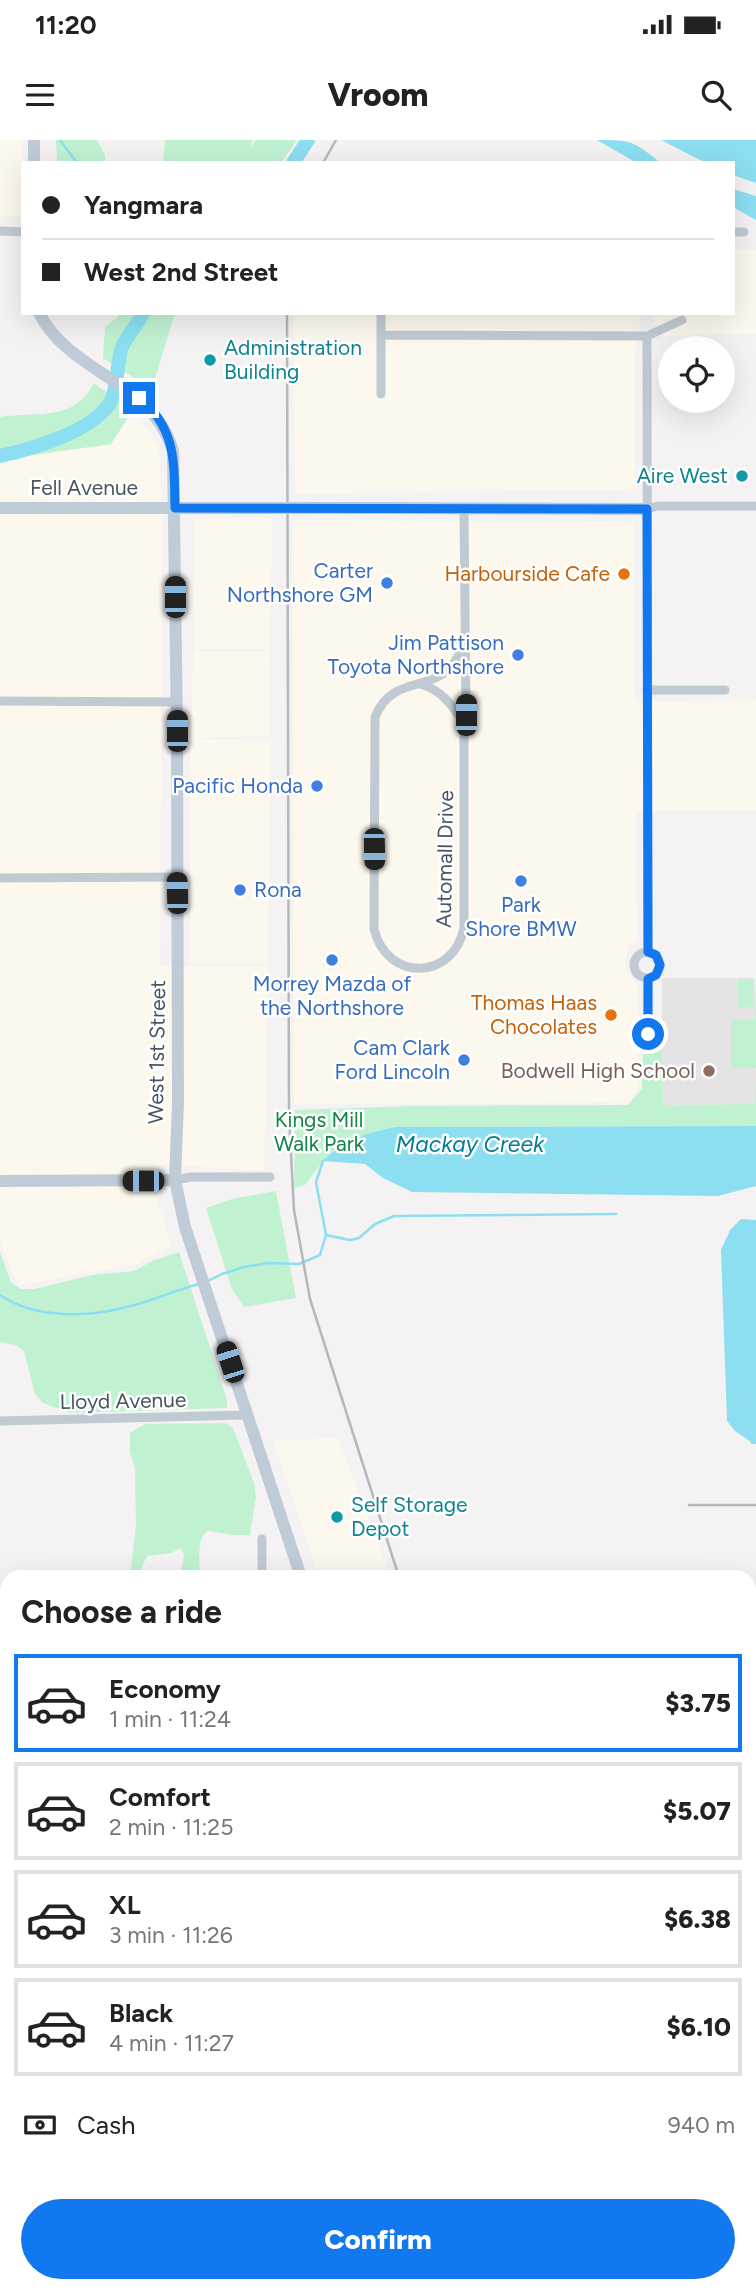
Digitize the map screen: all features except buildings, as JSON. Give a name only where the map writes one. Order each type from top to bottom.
[{"type":"main road","points":[[34,140],[34,161]]},
{"type":"main road","name":"West 1st Street","points":[[40,315],[55,336],[154,412],[171,443],[174,460],[177,702],[178,1102],[175,1180],[185,1227],[299,1570]]},
{"type":"main road","name":"Fell Avenue","points":[[0,508],[647,509]]},
{"type":"main road","points":[[0,1181],[175,1180]]},
{"type":"street","points":[[0,231],[21,232]]},
{"type":"street","points":[[381,315],[381,394]]},
{"type":"street","points":[[381,335],[647,337],[682,320]]},
{"type":"street","points":[[647,337],[648,952]]},
{"type":"street","name":"Fell Avenue","points":[[647,509],[658,506],[756,506]]},
{"type":"street","name":"Automall Drive","points":[[464,508],[466,701],[462,937],[454,953],[444,961],[428,968],[412,968],[388,956],[381,948],[374,929],[374,727],[379,708],[393,692],[405,686],[433,680],[449,670],[458,659],[464,642]]},
{"type":"street","points":[[421,684],[445,697],[464,723]]},
{"type":"street","points":[[648,690],[725,690]]},
{"type":"street","points":[[0,701],[177,702]]},
{"type":"street","points":[[0,878],[177,877]]},
{"type":"street","points":[[648,952],[656,955],[660,965],[656,975],[648,979],[638,975],[634,964],[640,954],[648,952]]},
{"type":"street","points":[[648,979],[648,1034]]},
{"type":"street","points":[[175,1180],[191,1177],[270,1177]]},
{"type":"street","name":"Lloyd Avenue","points":[[0,1421],[247,1415]]},
{"type":"street","points":[[262,1539],[262,1570]]},
{"type":"shaded area","points":[[0,140],[22,140],[21,217],[0,216]]},
{"type":"shaded area","points":[[735,249],[756,250],[756,333],[664,336],[649,315],[735,315]]},
{"type":"shaded area","points":[[293,315],[641,315],[635,352],[635,489],[295,494]]},
{"type":"shaded area","points":[[134,411],[159,446],[162,520],[160,966],[268,966],[264,1171],[162,1164],[155,1193],[171,1245],[137,1264],[22,1285],[15,1280],[0,1240],[0,460],[33,453],[111,445]]},
{"type":"shaded area","points":[[272,518],[270,649],[194,649],[194,519]]},
{"type":"shaded area","points":[[293,520],[634,523],[635,702],[756,700],[756,810],[636,811],[637,941],[630,944],[625,960],[626,971],[637,984],[639,1089],[628,1103],[294,1104]]},
{"type":"shaded area","points":[[193,651],[269,651],[270,736],[192,738]]},
{"type":"shaded area","points":[[190,739],[271,739],[268,964],[190,964]]},
{"type":"shaded area","name":"Bodwell High School","points":[[662,978],[755,978],[756,1104],[662,1105]]},
{"type":"shaded area","points":[[338,1438],[388,1570],[317,1570],[273,1441]]},
{"type":"green space","points":[[56,140],[97,140],[105,155],[105,161],[57,161]]},
{"type":"green space","points":[[165,140],[253,140],[249,148],[256,140],[297,140],[282,161],[163,161]]},
{"type":"green space","points":[[174,315],[153,385],[149,387],[103,358],[105,327],[119,316]]},
{"type":"green space","points":[[94,383],[132,411],[111,444],[0,460],[0,417],[65,410],[85,396]]},
{"type":"green space","points":[[756,977],[756,1068],[731,1068],[731,1020],[755,1020]]},
{"type":"green space","points":[[738,979],[753,979],[753,1007],[738,1007]]},
{"type":"green space","name":"Kings Mill Walk Park","points":[[662,1037],[663,1105],[755,1104],[756,1068],[756,1126],[397,1127],[336,1148],[305,1185],[294,1188],[295,1110],[414,1106],[628,1105],[642,1089],[643,1038]]},
{"type":"green space","points":[[276,1191],[296,1298],[244,1307],[232,1289],[206,1208],[232,1199]]},
{"type":"green space","points":[[0,1252],[11,1282],[21,1289],[35,1289],[92,1275],[134,1271],[152,1261],[179,1252],[227,1400],[227,1408],[70,1413],[43,1403],[35,1394],[24,1351],[15,1345],[0,1342]]},
{"type":"green space","points":[[225,1423],[233,1428],[254,1483],[256,1497],[250,1535],[208,1531],[201,1540],[199,1570],[181,1570],[184,1554],[180,1548],[172,1553],[147,1556],[141,1570],[131,1570],[136,1526],[135,1469],[130,1452],[130,1433],[145,1424]]},
{"type":"water","points":[[597,140],[632,143],[658,161],[634,161]]},
{"type":"water","points":[[661,140],[756,140],[756,183],[735,176],[735,161],[702,161]]},
{"type":"water","points":[[735,190],[756,196],[756,220],[735,208]]},
{"type":"water","points":[[756,1126],[756,1186],[718,1196],[412,1192],[383,1178],[365,1164],[323,1161],[357,1138],[397,1127]]},
{"type":"water","points":[[741,1219],[756,1220],[756,1485],[748,1485],[751,1442],[735,1431],[727,1421],[721,1250],[730,1230]]},
{"type":"pier","points":[[747,1444],[756,1444],[756,1487],[747,1487]]},
{"type":"waterway","points":[[60,140],[76,161]]},
{"type":"waterway","points":[[294,161],[308,140]]},
{"type":"waterway","points":[[0,456],[60,438],[89,423],[101,413],[112,398],[123,345],[142,315]]},
{"type":"waterway","name":"Mackay Creek","points":[[208,1281],[244,1267],[269,1263],[299,1264],[320,1255],[326,1235],[316,1182],[325,1160]]},
{"type":"waterway","points":[[326,1235],[350,1240],[359,1238],[375,1224],[394,1216],[616,1214]]},
{"type":"waterway","name":"Mackay Creek","points":[[0,1295],[30,1309],[81,1314],[131,1306],[199,1284]]},
{"type":"railway","points":[[324,161],[336,140]]},
{"type":"railway","points":[[287,315],[289,1117],[294,1210],[310,1299],[397,1570]]},
{"type":"railway","points":[[689,1505],[756,1505]]},
{"type":"place","name":"Administration Building","points":[[210,360]]},
{"type":"place","name":"Aire West","points":[[742,476]]},
{"type":"place","name":"Harbourside Cafe","points":[[624,574]]},
{"type":"place","name":"Carter Northshore GM","points":[[387,583]]},
{"type":"place","name":"Jim Pattison Toyota Northshore","points":[[518,655]]},
{"type":"place","name":"Pacific Honda","points":[[317,786]]},
{"type":"place","name":"Park Shore BMW","points":[[521,881]]},
{"type":"place","name":"Rona","points":[[240,890]]},
{"type":"place","name":"Morrey Mazda of the Northshore","points":[[332,960]]},
{"type":"place","name":"Thomas Haas Chocolates","points":[[611,1015]]},
{"type":"place","name":"Cam Clark Ford Lincoln","points":[[464,1060]]},
{"type":"place","name":"Bodwell High School","points":[[709,1071]]},
{"type":"place","name":"Self Storage Depot","points":[[337,1517]]},
{"type":"route","points":[[139,398],[154,412],[171,443],[175,508],[647,509],[648,952],[656,955],[660,965],[656,975],[648,979],[648,1034]]}]
